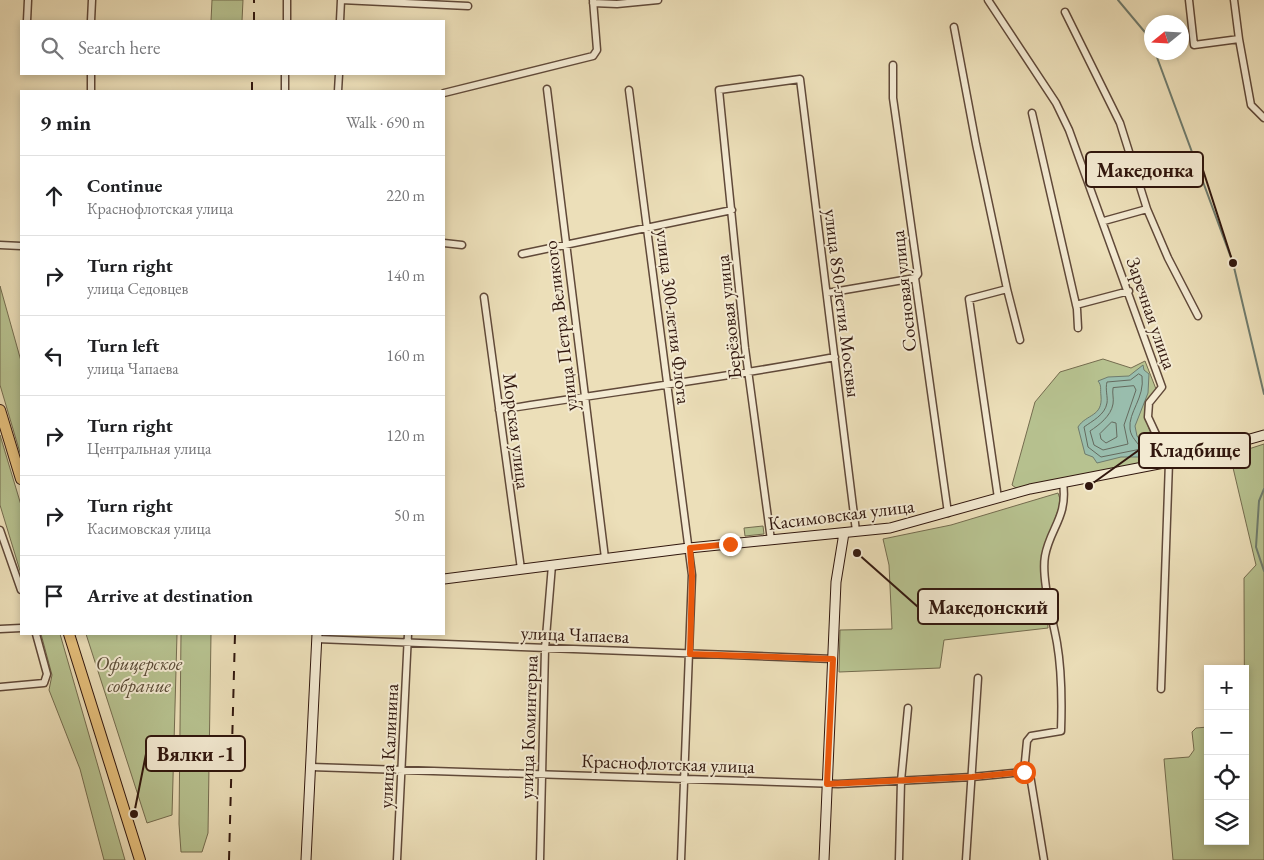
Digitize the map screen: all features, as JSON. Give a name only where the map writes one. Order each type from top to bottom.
[{"type":"main road","points":[[0,410],[20,476]]},
{"type":"main road","name":"Касимовская улица","points":[[445,579],[604,558],[856,532],[903,525],[998,498],[1169,462],[1264,435]]},
{"type":"main road","points":[[824,860],[836,582],[844,533]]},
{"type":"main road","points":[[69,635],[140,860]]},
{"type":"main road","points":[[306,860],[317,636]]},
{"type":"street","points":[[27,20],[28,0]]},
{"type":"street","points":[[91,20],[92,0]]},
{"type":"street","points":[[286,20],[287,0]]},
{"type":"street","points":[[340,20],[341,0],[468,6]]},
{"type":"street","points":[[445,93],[593,56],[597,50],[593,1],[616,4],[658,0]]},
{"type":"street","name":"Заречная улица","points":[[988,0],[1056,103],[1069,130],[1104,221],[1162,387],[1149,403],[1148,416],[1169,462],[1161,689]]},
{"type":"street","points":[[1188,0],[1194,45],[1240,39]]},
{"type":"street","points":[[1234,0],[1251,105],[1264,118]]},
{"type":"street","points":[[1065,12],[1120,123],[1147,209],[1168,258],[1198,316]]},
{"type":"street","points":[[954,27],[976,144],[1007,289],[1020,340]]},
{"type":"street","name":"Сосновая улица","points":[[893,65],[893,98],[918,274],[915,278],[948,513]]},
{"type":"street","points":[[91,75],[91,90]]},
{"type":"street","points":[[284,90],[285,75]]},
{"type":"street","points":[[338,90],[339,75]]},
{"type":"street","name":"Берёзовая улица","points":[[771,540],[748,373],[719,90],[800,79]]},
{"type":"street","name":"улица 850-летия Москвы","points":[[800,79],[856,532]]},
{"type":"street","name":"улица Петра Великого","points":[[547,90],[604,558]]},
{"type":"street","name":"улица 300-летия Флота","points":[[629,90],[690,548],[692,576],[681,860]]},
{"type":"street","points":[[1032,113],[1076,305],[1078,328]]},
{"type":"street","points":[[1104,221],[1147,209]]},
{"type":"street","points":[[522,254],[732,210]]},
{"type":"street","points":[[445,243],[462,245]]},
{"type":"street","points":[[0,245],[20,246]]},
{"type":"street","points":[[827,293],[915,278]]},
{"type":"street","points":[[998,498],[969,299],[1007,289]]},
{"type":"street","points":[[1076,305],[1129,291]]},
{"type":"street","name":"Морская улица","points":[[484,297],[521,569]]},
{"type":"street","points":[[499,410],[748,373],[835,357]]},
{"type":"street","points":[[1044,860],[1030,775],[1024,772],[1027,742],[1031,736],[1061,731],[1062,695],[1057,643],[1051,619],[1045,556],[1065,499],[1063,483]]},
{"type":"street","points":[[0,530],[20,587]]},
{"type":"street","name":"улица Коминтерна","points":[[540,860],[545,649],[552,565]]},
{"type":"street","points":[[0,629],[20,628]]},
{"type":"street","points":[[0,687],[44,683],[47,674],[36,635]]},
{"type":"street","name":"улица Чапаева","points":[[317,636],[408,637],[545,649],[833,659]]},
{"type":"street","name":"улица Калинина","points":[[397,860],[403,770],[408,637]]},
{"type":"street","points":[[966,860],[978,678]]},
{"type":"street","points":[[899,860],[901,781],[908,708]]},
{"type":"street","name":"Краснофлотская улица","points":[[311,767],[827,784],[972,777],[1024,772]]},
{"type":"green space","points":[[212,0],[243,0],[242,20],[211,20]]},
{"type":"green space","points":[[0,286],[20,357],[20,453],[0,385]]},
{"type":"green space","points":[[1103,359],[1131,368],[1145,361],[1156,389],[1150,399],[1146,417],[1151,433],[1165,460],[1016,488],[1012,485],[1035,402],[1060,372]]},
{"type":"green space","points":[[0,435],[20,502],[20,571],[0,505]]},
{"type":"green space","points":[[1264,444],[1264,860],[1173,860],[1164,759],[1189,757],[1194,750],[1192,732],[1196,728],[1204,727],[1204,845],[1249,845],[1249,665],[1244,665],[1244,578],[1256,565],[1230,455]]},
{"type":"green space","points":[[1058,493],[1061,502],[1042,556],[1048,628],[944,640],[940,668],[839,672],[840,630],[892,629],[889,565],[883,539],[951,525]]},
{"type":"green space","points":[[763,526],[764,534],[745,536],[744,528]]},
{"type":"green space","points":[[41,635],[60,635],[125,860],[104,860],[80,769],[49,690],[52,675]]},
{"type":"green space","name":"Офицерское собрание","points":[[86,635],[177,635],[172,815],[147,823]]},
{"type":"green space","points":[[181,635],[211,635],[208,833],[202,852],[181,852],[179,824]]},
{"type":"water","points":[[1143,365],[1144,370],[1149,374],[1148,393],[1135,426],[1137,436],[1151,453],[1145,457],[1121,457],[1097,463],[1093,457],[1085,454],[1078,427],[1097,412],[1099,408],[1101,388],[1098,381],[1108,377],[1129,376]]},
{"type":"waterway","points":[[1118,0],[1144,31]]},
{"type":"waterway","points":[[1158,60],[1233,263],[1264,394]]},
{"type":"waterway","points":[[1264,489],[1259,501],[1256,547],[1264,571]]},
{"type":"railway","points":[[254,0],[254,20]]},
{"type":"railway","points":[[252,75],[252,90]]},
{"type":"railway","points":[[229,860],[235,635]]},
{"type":"place","name":"Македонка","points":[[1233,263]]},
{"type":"place","name":"Кладбище","points":[[1089,486]]},
{"type":"place","name":"Македонский","points":[[857,553]]},
{"type":"place","name":"Вялки -1","points":[[134,814]]},
{"type":"route","points":[[730,544],[690,548],[692,576],[690,654],[833,659],[827,784],[972,777],[1024,772]]}]
